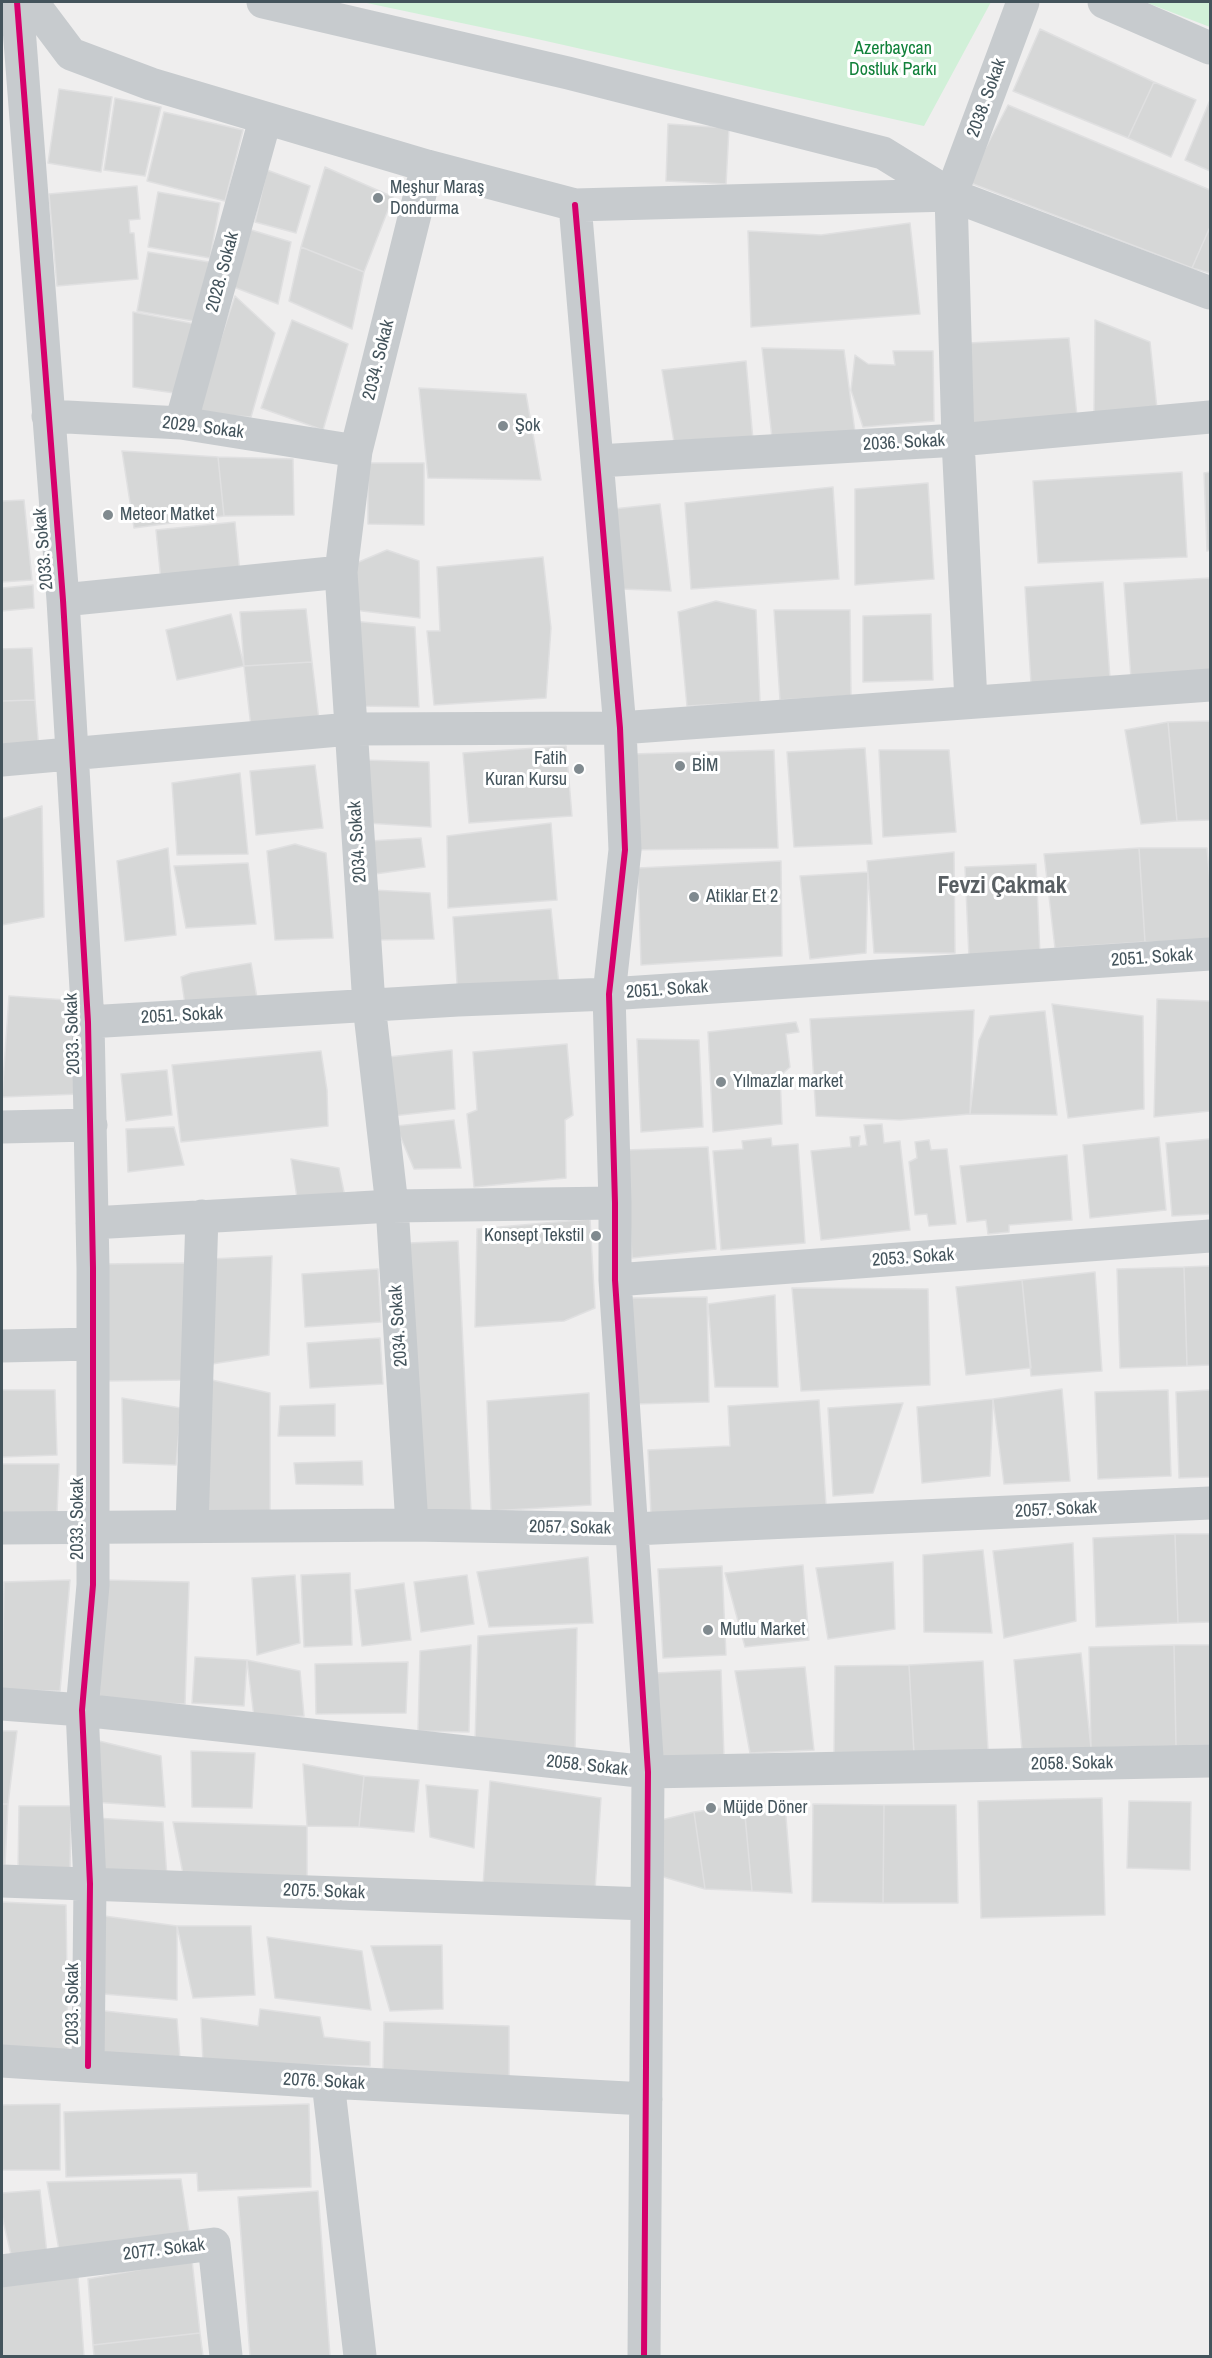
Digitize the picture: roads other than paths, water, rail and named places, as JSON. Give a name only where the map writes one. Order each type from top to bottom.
[{"type":"street","name":"2033. Sokak","points":[[17,2],[74,753],[88,1022],[92,1223],[93,1585],[82,1710],[90,1884],[88,2066]]},
{"type":"street","points":[[32,2],[71,54],[151,84],[265,120],[575,205],[951,195]]},
{"type":"street","points":[[263,2],[568,72],[883,153],[951,195],[1210,293]]},
{"type":"street","name":"2038. Sokak","points":[[951,195],[1023,2]]},
{"type":"street","points":[[1104,2],[1210,48]]},
{"type":"street","name":"2028. Sokak","points":[[181,423],[265,120]]},
{"type":"street","name":"2034. Sokak","points":[[412,1525],[392,1206],[369,1005],[341,572],[356,451],[427,166]]},
{"type":"street","points":[[951,195],[958,440],[971,702]]},
{"type":"street","points":[[575,205],[620,728],[625,850],[609,994],[615,1280],[648,1772],[644,2356]]},
{"type":"street","name":"2029. Sokak","points":[[48,416],[181,423],[356,451]]},
{"type":"street","name":"2036. Sokak","points":[[598,461],[958,440],[1210,417]]},
{"type":"street","points":[[63,600],[341,572]]},
{"type":"street","points":[[2,759],[351,729],[620,728],[1210,685]]},
{"type":"street","name":"2051. Sokak","points":[[88,1022],[369,1005],[609,994],[1210,954]]},
{"type":"street","points":[[2,1127],[91,1125]]},
{"type":"street","points":[[92,1223],[392,1206],[615,1203]]},
{"type":"street","points":[[192,1526],[202,1216]]},
{"type":"street","name":"2053. Sokak","points":[[615,1280],[1210,1236]]},
{"type":"street","points":[[2,1346],[93,1344]]},
{"type":"street","name":"2057. Sokak","points":[[2,1528],[412,1525],[633,1529],[1210,1503]]},
{"type":"street","name":"2058. Sokak","points":[[2,1704],[82,1710],[648,1772],[1210,1761]]},
{"type":"street","name":"2075. Sokak","points":[[2,1881],[647,1904]]},
{"type":"street","name":"2076. Sokak","points":[[2,2061],[328,2082],[646,2098]]},
{"type":"street","points":[[328,2082],[360,2356]]},
{"type":"street","name":"2077. Sokak","points":[[2,2271],[214,2244],[226,2356]]},
{"type":"place","name":"Meşhur Maraş Dondurma","points":[[378,198]]},
{"type":"place","name":"Şok","points":[[503,426]]},
{"type":"place","name":"Meteor Matket","points":[[108,515]]},
{"type":"place","name":"BİM","points":[[680,766]]},
{"type":"place","name":"Fatih Kuran Kursu","points":[[579,769]]},
{"type":"place","name":"Atiklar Et 2","points":[[694,897]]},
{"type":"place","name":"Yılmazlar market","points":[[721,1082]]},
{"type":"place","name":"Konsept Tekstil","points":[[596,1236]]},
{"type":"place","name":"Mutlu Market","points":[[708,1630]]},
{"type":"place","name":"Müjde Döner","points":[[711,1808]]},
{"type":"district","name":"Fevzi Çakmak","points":[[1002,887]]},
{"type":"park label","name":"Azerbaycan Dostluk Parkı","points":[[893,59]]}]
